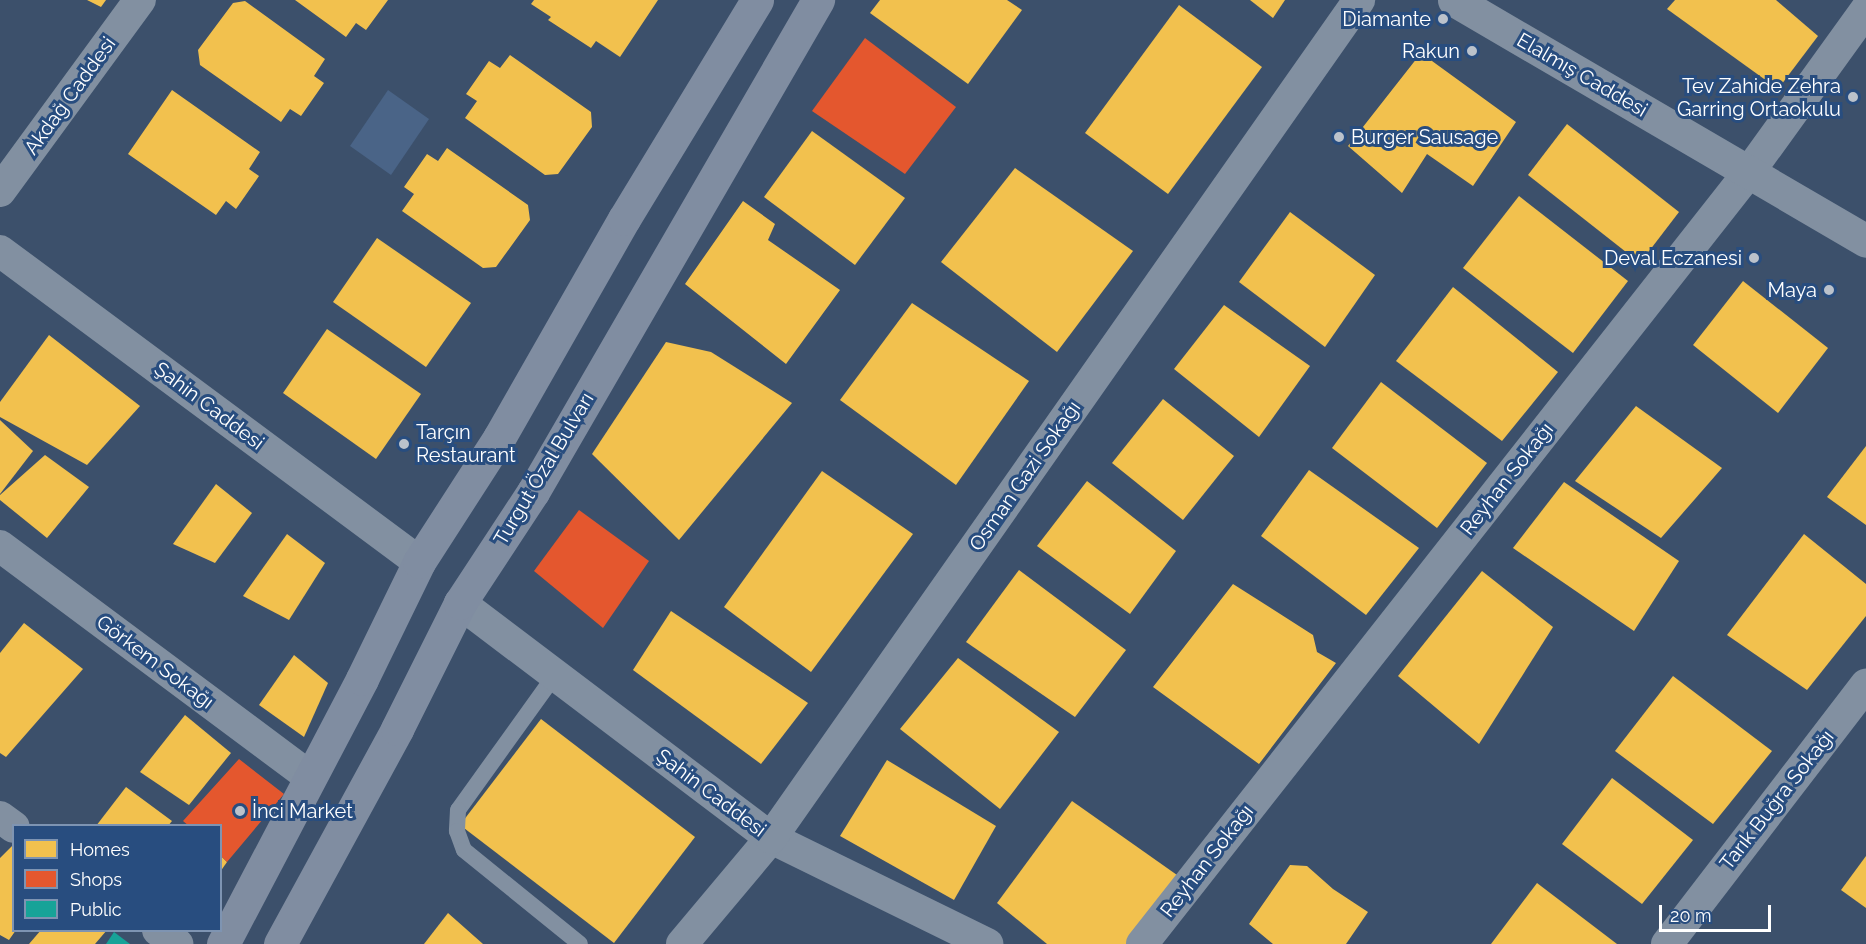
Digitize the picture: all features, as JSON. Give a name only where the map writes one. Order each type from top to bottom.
[{"type":"main road","points":[[223,944],[419,562],[499,438],[624,219],[757,0]]},
{"type":"main road","name":"Turgut Özal Bulvarı","points":[[280,944],[398,729],[460,603],[533,492],[818,0]]},
{"type":"street","name":"Akdağ Caddesi","points":[[0,191],[140,0]]},
{"type":"street","name":"Osman Gazi Sokağı","points":[[682,944],[771,838],[1359,0]]},
{"type":"street","name":"Elalmış Caddesi","points":[[1454,0],[1866,241]]},
{"type":"street","name":"Reyhan Sokağı","points":[[1142,944],[1749,172],[1866,10]]},
{"type":"street","name":"Şahin Caddesi","points":[[0,251],[419,562]]},
{"type":"street","name":"Görkem Sokağı","points":[[0,546],[310,777]]},
{"type":"street","name":"Şahin Caddesi","points":[[460,603],[771,838],[987,944]]},
{"type":"street","name":"Tarık Buğra Sokağı","points":[[1666,944],[1866,685]]},
{"type":"street","points":[[161,932],[177,944]]},
{"type":"lane","points":[[555,675],[458,810],[456,831],[464,850],[580,944]]},
{"type":"water","points":[[388,90],[429,119],[391,175],[350,146]]},
{"type":"building: Homes","points":[[87,0],[106,0],[101,7]]},
{"type":"building: Homes","points":[[295,0],[388,0],[366,30],[356,23],[346,37]]},
{"type":"building: Homes","points":[[534,0],[658,0],[620,57],[596,41],[591,48],[548,20],[551,17],[531,4]]},
{"type":"building: Homes","points":[[880,0],[1007,0],[1022,10],[968,84],[870,13]]},
{"type":"building: Homes","points":[[1250,0],[1285,0],[1273,18]]},
{"type":"building: Homes","points":[[1675,0],[1776,0],[1818,36],[1778,89],[1667,9]]},
{"type":"building: Homes","points":[[245,1],[325,59],[314,76],[324,83],[301,116],[290,109],[281,122],[200,65],[198,50],[233,3]]},
{"type":"building: Homes","points":[[1179,5],[1262,67],[1168,194],[1085,133]]},
{"type":"building: Homes","points":[[1421,53],[1516,122],[1473,186],[1427,154],[1402,193],[1348,146]]},
{"type":"building: Homes","points":[[510,55],[591,112],[592,127],[558,174],[545,175],[465,118],[477,101],[466,94],[489,61],[500,68]]},
{"type":"building: Homes","points":[[172,90],[260,152],[249,169],[259,176],[236,209],[226,201],[216,215],[128,154]]},
{"type":"building: Homes","points":[[1567,124],[1679,212],[1640,263],[1528,175]]},
{"type":"building: Homes","points":[[812,131],[905,198],[855,265],[764,197]]},
{"type":"building: Homes","points":[[447,148],[528,205],[530,220],[496,267],[483,268],[402,211],[414,194],[404,187],[427,154],[438,161]]},
{"type":"building: Homes","points":[[1015,168],[1133,251],[1057,352],[941,262]]},
{"type":"building: Homes","points":[[1519,196],[1628,281],[1573,353],[1463,268]]},
{"type":"building: Homes","points":[[743,201],[775,224],[768,240],[840,290],[786,364],[685,284]]},
{"type":"building: Homes","points":[[1290,212],[1375,275],[1325,347],[1239,282]]},
{"type":"building: Homes","points":[[377,238],[471,303],[426,367],[333,302]]},
{"type":"building: Homes","points":[[1743,281],[1828,348],[1778,413],[1693,345]]},
{"type":"building: Homes","points":[[1453,287],[1558,372],[1502,441],[1396,361]]},
{"type":"building: Homes","points":[[912,303],[1029,381],[956,485],[840,400]]},
{"type":"building: Homes","points":[[1224,305],[1310,366],[1259,437],[1174,369]]},
{"type":"building: Homes","points":[[327,329],[421,394],[376,459],[283,393]]},
{"type":"building: Homes","points":[[49,335],[140,406],[87,465],[0,417],[0,402]]},
{"type":"building: Homes","points":[[666,342],[711,352],[792,403],[679,540],[592,454]]},
{"type":"building: Homes","points":[[1381,382],[1487,463],[1437,528],[1332,448]]},
{"type":"building: Homes","points":[[1163,399],[1234,456],[1183,520],[1112,463]]},
{"type":"building: Homes","points":[[1636,406],[1722,468],[1661,538],[1575,481]]},
{"type":"building: Homes","points":[[0,420],[33,451],[0,494]]},
{"type":"building: Homes","points":[[1866,446],[1866,525],[1827,497]]},
{"type":"building: Homes","points":[[45,455],[89,487],[47,538],[0,500],[0,495]]},
{"type":"building: Homes","points":[[1309,470],[1419,548],[1366,615],[1261,536]]},
{"type":"building: Homes","points":[[822,471],[913,534],[811,672],[724,607]]},
{"type":"building: Homes","points":[[1087,481],[1176,551],[1130,614],[1037,546]]},
{"type":"building: Homes","points":[[1564,482],[1679,561],[1634,631],[1513,548]]},
{"type":"building: Homes","points":[[216,484],[252,513],[215,563],[173,544]]},
{"type":"building: Homes","points":[[287,534],[325,563],[289,620],[243,596]]},
{"type":"building: Homes","points":[[1804,534],[1866,584],[1866,616],[1807,690],[1727,635]]},
{"type":"building: Homes","points":[[1019,570],[1126,650],[1075,717],[966,642]]},
{"type":"building: Homes","points":[[1482,571],[1553,627],[1479,744],[1398,676]]},
{"type":"building: Homes","points":[[1233,584],[1313,635],[1317,652],[1336,663],[1259,764],[1153,687]]},
{"type":"building: Homes","points":[[671,611],[808,703],[761,764],[633,670]]},
{"type":"building: Homes","points":[[24,623],[83,669],[6,757],[0,753],[0,653]]},
{"type":"building: Homes","points":[[294,655],[328,683],[304,737],[259,705]]},
{"type":"building: Homes","points":[[958,658],[1059,732],[1000,809],[900,729]]},
{"type":"building: Homes","points":[[1673,676],[1772,751],[1713,824],[1615,751]]},
{"type":"building: Homes","points":[[185,715],[231,753],[189,805],[140,772]]},
{"type":"building: Homes","points":[[541,719],[695,837],[614,943],[460,825]]},
{"type":"building: Homes","points":[[887,760],[996,826],[954,900],[840,836]]},
{"type":"building: Homes","points":[[1612,778],[1693,840],[1642,904],[1562,844]]},
{"type":"building: Homes","points":[[126,787],[172,821],[170,824],[98,824]]},
{"type":"building: Homes","points":[[1072,801],[1177,875],[1126,944],[1047,944],[997,903]]},
{"type":"building: Homes","points":[[12,846],[12,932],[15,932],[9,940],[0,935],[0,858]]},
{"type":"building: Homes","points":[[1866,856],[1866,908],[1841,890]]},
{"type":"building: Homes","points":[[222,857],[227,862],[222,869]]},
{"type":"building: Homes","points":[[1290,865],[1307,866],[1333,889],[1368,912],[1346,944],[1273,944],[1249,924]]},
{"type":"building: Homes","points":[[1537,883],[1617,944],[1491,944]]},
{"type":"building: Homes","points":[[448,913],[483,944],[424,944]]},
{"type":"building: Homes","points":[[39,932],[105,932],[95,944],[29,944]]},
{"type":"building: Shops","points":[[865,38],[956,107],[905,174],[812,111]]},
{"type":"building: Shops","points":[[579,510],[649,561],[603,628],[534,571]]},
{"type":"building: Shops","points":[[239,759],[284,794],[227,862],[222,857],[222,824],[187,824],[183,821]]},
{"type":"building: Public","points":[[114,932],[130,944],[106,944]]},
{"type":"place","name":"Diamante","points":[[1443,19]]},
{"type":"place","name":"Rakun","points":[[1472,51]]},
{"type":"place","name":"Tev Zahide Zehra Garring Ortaokulu","points":[[1853,97]]},
{"type":"place","name":"Burger Sausage","points":[[1339,137]]},
{"type":"place","name":"Deval Eczanesi","points":[[1754,258]]},
{"type":"place","name":"Maya","points":[[1829,290]]},
{"type":"place","name":"Tarçın Restaurant","points":[[404,444]]},
{"type":"place","name":"İnci Market","points":[[240,811]]}]
